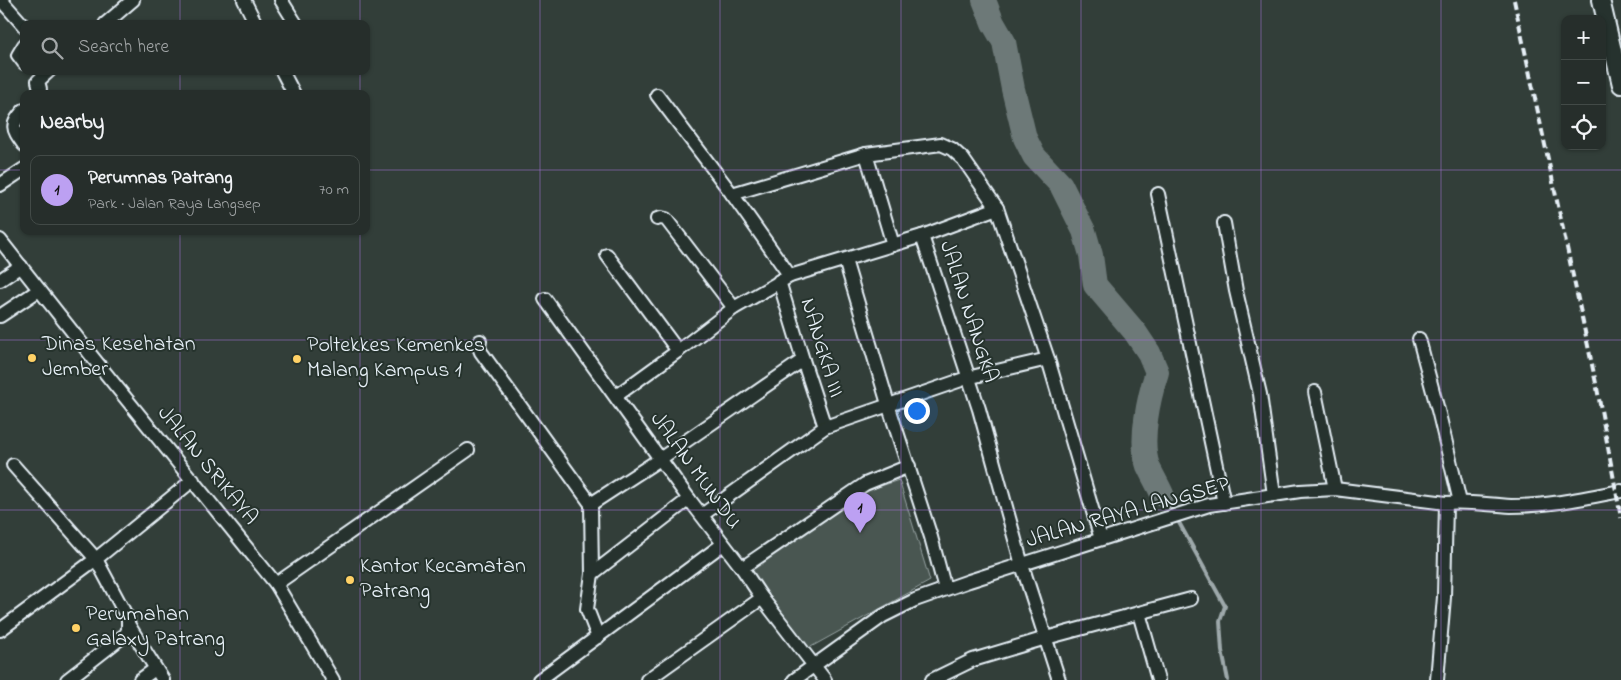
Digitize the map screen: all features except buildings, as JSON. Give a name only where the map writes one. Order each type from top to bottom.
[{"type":"main road","points":[[1601,0],[1620,78]]},
{"type":"street","points":[[1,0],[20,21]]},
{"type":"street","points":[[110,20],[133,0]]},
{"type":"street","points":[[244,0],[254,20]]},
{"type":"street","points":[[280,0],[293,20]]},
{"type":"street","points":[[284,75],[292,90]]},
{"type":"street","points":[[34,76],[40,90]]},
{"type":"street","name":"NANGKA III","points":[[657,95],[732,194],[785,278],[802,360],[825,427]]},
{"type":"street","points":[[20,115],[13,126],[20,139]]},
{"type":"street","points":[[732,194],[866,154],[941,144],[952,149],[964,159],[997,208],[1048,358],[1101,539]]},
{"type":"street","points":[[866,154],[893,245]]},
{"type":"street","points":[[0,185],[20,172]]},
{"type":"street","points":[[1158,194],[1224,503]]},
{"type":"street","points":[[922,236],[997,208]]},
{"type":"street","points":[[657,219],[666,219],[734,308]]},
{"type":"street","points":[[1224,223],[1236,291],[1260,394],[1274,495]]},
{"type":"street","name":"JALAN NANGKA","points":[[616,396],[678,352],[734,308],[785,278],[922,236],[979,409],[1022,565],[1059,680]]},
{"type":"street","name":"JALAN SRIKAYA","points":[[0,240],[276,584],[333,680]]},
{"type":"street","points":[[607,255],[678,352]]},
{"type":"street","points":[[845,260],[945,589]]},
{"type":"street","points":[[0,280],[21,266]]},
{"type":"street","points":[[0,316],[39,290]]},
{"type":"street","name":"JALAN MUNDU","points":[[545,299],[689,499],[825,680]]},
{"type":"street","points":[[1419,339],[1460,502]]},
{"type":"street","points":[[480,341],[478,347],[481,352],[591,504],[592,574],[587,612],[598,637]]},
{"type":"street","points":[[702,515],[825,427],[968,378],[1048,358]]},
{"type":"street","points":[[591,504],[660,459],[802,360]]},
{"type":"street","points":[[1315,392],[1335,489]]},
{"type":"street","points":[[276,584],[468,450]]},
{"type":"street","points":[[13,465],[96,559],[128,620],[126,634],[66,680]]},
{"type":"street","points":[[742,568],[865,484],[908,466]]},
{"type":"street","points":[[0,630],[96,559],[193,480]]},
{"type":"street","name":"JALAN RAYA LANGSEP","points":[[794,680],[882,616],[915,600],[1199,508],[1300,491],[1335,489],[1446,503],[1460,502],[1511,506],[1550,504],[1621,490]]},
{"type":"street","points":[[592,574],[689,499]]},
{"type":"street","points":[[1436,680],[1444,598],[1446,503]]},
{"type":"street","points":[[539,680],[724,544]]},
{"type":"street","points":[[648,680],[762,598]]},
{"type":"street","points":[[932,680],[974,660],[1046,638],[1190,599]]},
{"type":"street","points":[[1139,613],[1156,680]]},
{"type":"street","points":[[128,624],[159,675],[140,680]]},
{"type":"shaded area","points":[[899,480],[930,581],[809,648],[751,571],[857,494]]},
{"type":"waterway","points":[[984,0],[993,23],[1004,42],[1025,138],[1034,156],[1061,185],[1084,231],[1091,255],[1095,285],[1135,332],[1149,353],[1157,372],[1148,406],[1144,444],[1148,466],[1162,494]]},
{"type":"waterway","points":[[1162,494],[1173,513]]},
{"type":"waterway","points":[[1177,519],[1225,606],[1220,621],[1222,651],[1228,680]]},
{"type":"railway","points":[[1514,0],[1597,388],[1621,518]]},
{"type":"place","name":"Dinas Kesehatan Jember","points":[[32,358]]},
{"type":"place","name":"Poltekkes Kemenkes Malang Kampus 1","points":[[297,359]]},
{"type":"place","name":"Perumnas Patrang","points":[[860,533]]},
{"type":"place","name":"Kantor Kecamatan Patrang","points":[[350,580]]},
{"type":"place","name":"Perumahan Galaxy Patrang","points":[[76,628]]}]
